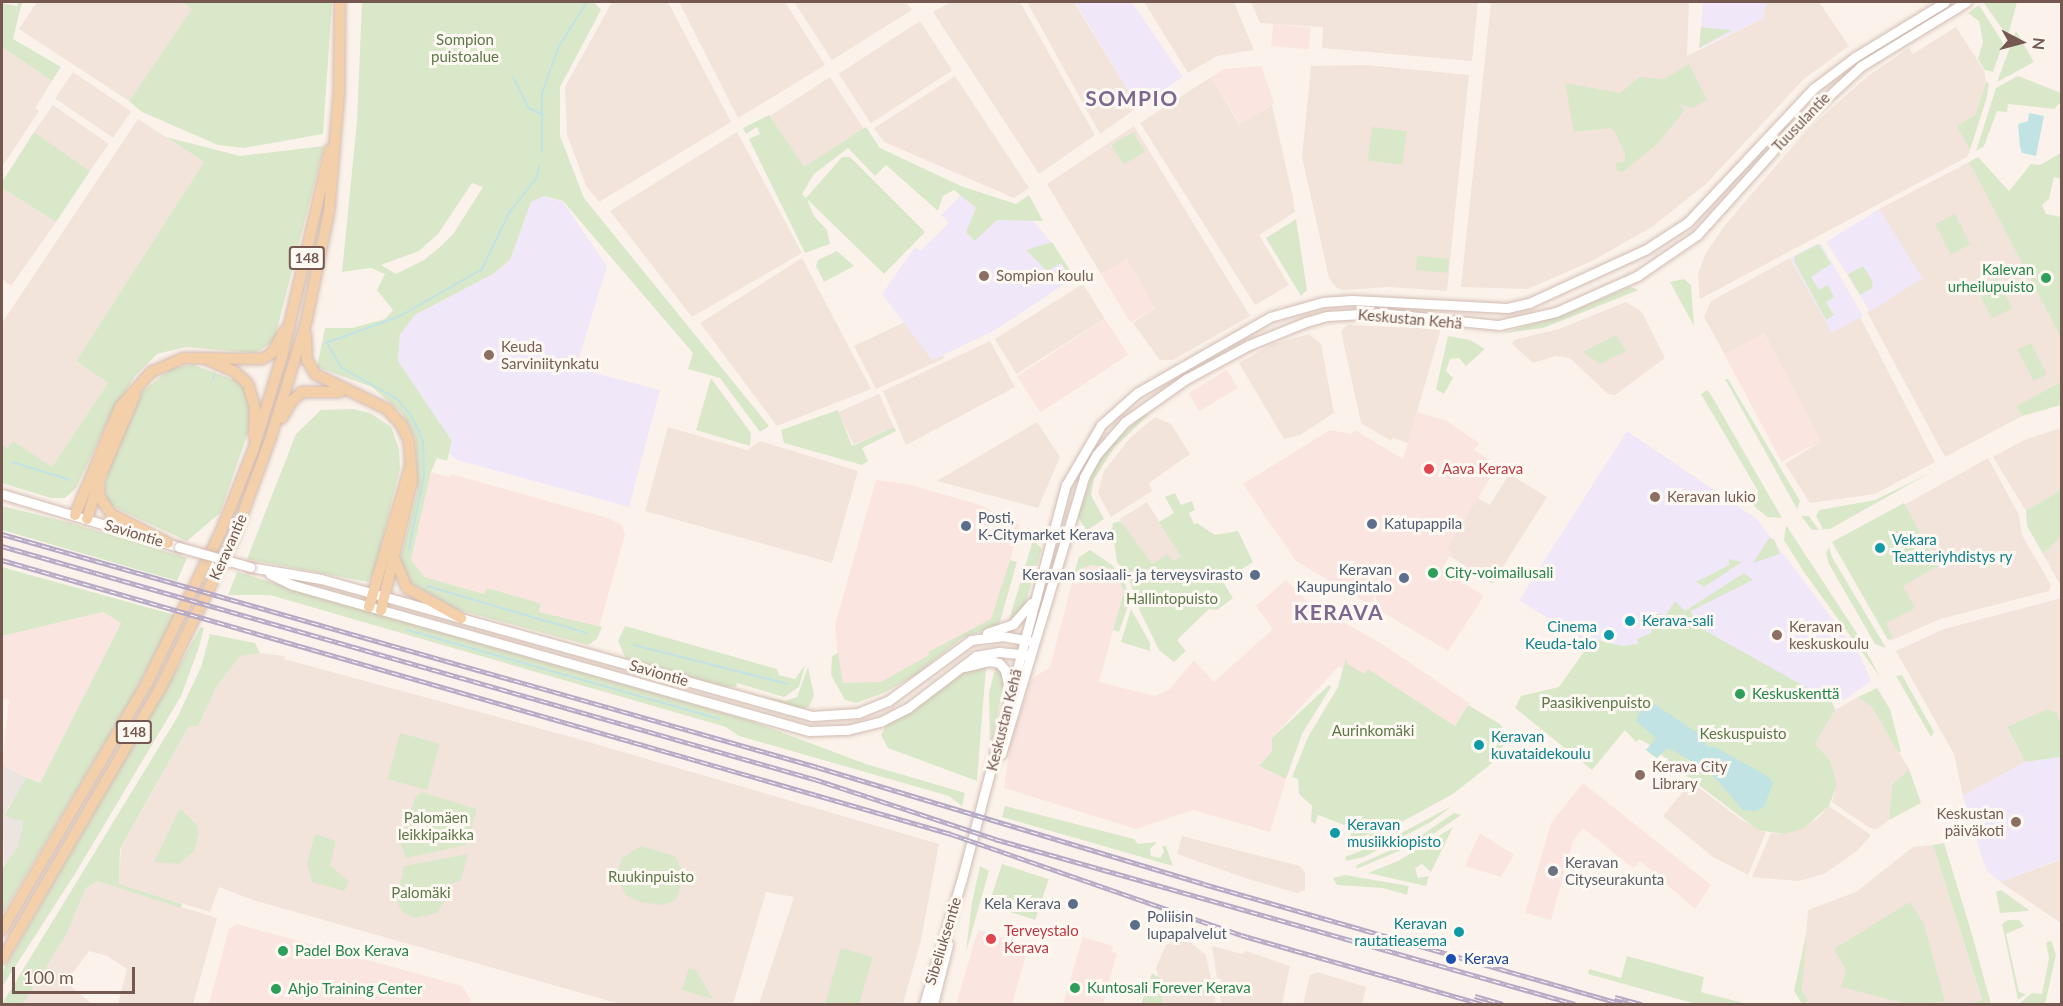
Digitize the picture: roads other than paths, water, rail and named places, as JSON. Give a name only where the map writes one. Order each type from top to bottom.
[{"type":"main road","name":"Keravantie","points":[[2,959],[165,679],[235,535],[270,440],[306,322],[332,190],[339,93],[340,2]]},
{"type":"main road","name":"Tuusulantie","points":[[1645,250],[1688,222],[1806,95],[1855,57],[1945,2]]},
{"type":"main road","name":"Tuusulantie","points":[[1656,266],[1707,225],[1820,101],[1879,53],[1966,2]]},
{"type":"main road","name":"Keravantie","points":[[2,930],[147,683],[202,574],[253,451],[296,307],[339,93]]},
{"type":"main road","name":"Keskustan Kehä","points":[[989,778],[1046,554],[1074,465],[1101,425],[1137,393],[1240,331],[1270,317],[1323,302],[1352,300],[1496,310],[1529,303],[1645,250]]},
{"type":"main road","name":"Keskustan Kehä","points":[[989,778],[1000,756],[1036,643],[1084,477],[1097,454],[1125,422],[1186,379],[1249,345],[1327,316],[1380,314],[1499,325],[1540,317],[1656,266]]},
{"type":"main road","points":[[75,515],[120,407],[151,372],[167,363],[184,358],[253,360],[268,356],[296,307]]},
{"type":"main road","points":[[306,322],[310,368],[324,381],[379,404],[395,416],[408,441],[411,464],[409,499],[395,557],[379,595],[369,607]]},
{"type":"main road","points":[[204,359],[234,371],[248,384],[255,408],[253,451]]},
{"type":"main road","points":[[87,519],[99,480],[138,389]]},
{"type":"main road","points":[[270,440],[296,395],[311,390],[352,393]]},
{"type":"main road","points":[[381,610],[379,595],[411,464]]},
{"type":"main road","points":[[99,480],[99,496],[111,514],[168,543]]},
{"type":"main road","name":"Saviontie","points":[[2,494],[266,572],[293,585],[809,731],[847,730],[882,721],[917,702],[954,670],[985,653],[1031,656]]},
{"type":"main road","points":[[395,557],[407,588],[461,618]]},
{"type":"main road","name":"Saviontie","points":[[266,572],[321,579],[788,711],[820,716],[858,712],[888,701],[971,640],[1002,636],[1036,643]]},
{"type":"main road","points":[[971,640],[1013,624],[1036,595]]},
{"type":"main road","points":[[954,670],[989,661],[999,663],[1005,670],[1009,693]]},
{"type":"main road","name":"Sibeliuksentie","points":[[924,1005],[989,778]]},
{"type":"main road","name":"Sibeliuksentie","points":[[933,1005],[962,878]]},
{"type":"water","points":[[2029,113],[2044,116],[2036,156],[2022,153],[2020,147],[2018,124],[2028,121]]},
{"type":"water","points":[[1645,698],[1701,735],[1706,746],[1715,747],[1769,777],[1773,783],[1764,807],[1755,811],[1743,810],[1708,770],[1668,748],[1657,758],[1646,750],[1656,738],[1636,721]]},
{"type":"waterway","points":[[542,152],[542,93],[559,46],[587,2]]},
{"type":"waterway","points":[[513,77],[529,108],[543,115]]},
{"type":"waterway","points":[[326,343],[400,316],[482,269],[509,213],[537,177],[539,166]]},
{"type":"waterway","points":[[328,345],[342,368],[397,399],[411,415],[423,441],[424,476],[409,549]]},
{"type":"waterway","points":[[213,379],[215,373]]},
{"type":"waterway","points":[[12,462],[70,480]]},
{"type":"waterway","points":[[427,586],[587,633]]},
{"type":"waterway","points":[[407,630],[719,719]]},
{"type":"waterway","points":[[634,645],[788,684]]},
{"type":"railway","points":[[2,534],[817,767],[1204,884],[1622,1004]]},
{"type":"railway","points":[[2,546],[814,779],[995,839],[1575,1004]]},
{"type":"railway","points":[[2,560],[951,834],[1241,935],[1482,1004]]},
{"type":"railway","points":[[1475,996],[1503,1004]]},
{"type":"railway","points":[[1615,997],[1642,1004]]},
{"type":"place","name":"Sompion koulu","points":[[984,276]]},
{"type":"place","name":"Kalevan urheilupuisto","points":[[2046,278]]},
{"type":"place","name":"Keuda Sarviniitynkatu","points":[[489,355]]},
{"type":"place","name":"Aava Kerava","points":[[1429,469]]},
{"type":"place","name":"Keravan lukio","points":[[1655,497]]},
{"type":"place","name":"Katupappila","points":[[1372,524]]},
{"type":"place","name":"Posti, K-Citymarket Kerava","points":[[966,526]]},
{"type":"place","name":"Vekara Teatteriyhdistys ry","points":[[1880,548]]},
{"type":"place","name":"City-voimailusali","points":[[1433,573]]},
{"type":"place","name":"Keravan sosiaali- ja terveysvirasto","points":[[1255,575]]},
{"type":"place","name":"Keravan Kaupungintalo","points":[[1404,578]]},
{"type":"place","name":"Kerava-sali","points":[[1630,621]]},
{"type":"place","name":"Cinema Keuda-talo","points":[[1609,635]]},
{"type":"place","name":"Keravan keskuskoulu","points":[[1777,635]]},
{"type":"place","name":"Keskuskenttä","points":[[1740,694]]},
{"type":"place","name":"Keravan kuvataidekoulu","points":[[1479,745]]},
{"type":"place","name":"Kerava City Library","points":[[1640,775]]},
{"type":"place","name":"Keskustan päiväkoti","points":[[2016,822]]},
{"type":"place","name":"Keravan musiikkiopisto","points":[[1335,833]]},
{"type":"place","name":"Keravan Cityseurakunta","points":[[1553,871]]},
{"type":"place","name":"Kela Kerava","points":[[1073,904]]},
{"type":"place","name":"Poliisin lupapalvelut","points":[[1135,925]]},
{"type":"place","name":"Keravan rautatieasema","points":[[1459,932]]},
{"type":"place","name":"Terveystalo Kerava","points":[[991,939]]},
{"type":"place","name":"Padel Box Kerava","points":[[283,951]]},
{"type":"place","name":"Kerava","points":[[1451,959]]},
{"type":"place","name":"Kuntosali Forever Kerava","points":[[1075,988]]},
{"type":"place","name":"Ahjo Training Center","points":[[276,989]]},
{"type":"district","name":"SOMPIO","points":[[1132,98]]},
{"type":"district","name":"KERAVA","points":[[1339,612]]},
{"type":"park label","name":"Sompion puistoalue","points":[[465,48]]},
{"type":"park label","name":"Hallintopuisto","points":[[1172,599]]},
{"type":"park label","name":"Paasikivenpuisto","points":[[1596,703]]},
{"type":"park label","name":"Aurinkomäki","points":[[1373,731]]},
{"type":"park label","name":"Keskuspuisto","points":[[1743,734]]},
{"type":"park label","name":"Palomäen leikkipaikka","points":[[436,826]]},
{"type":"park label","name":"Ruukinpuisto","points":[[651,877]]},
{"type":"park label","name":"Palomäki","points":[[421,893]]}]
